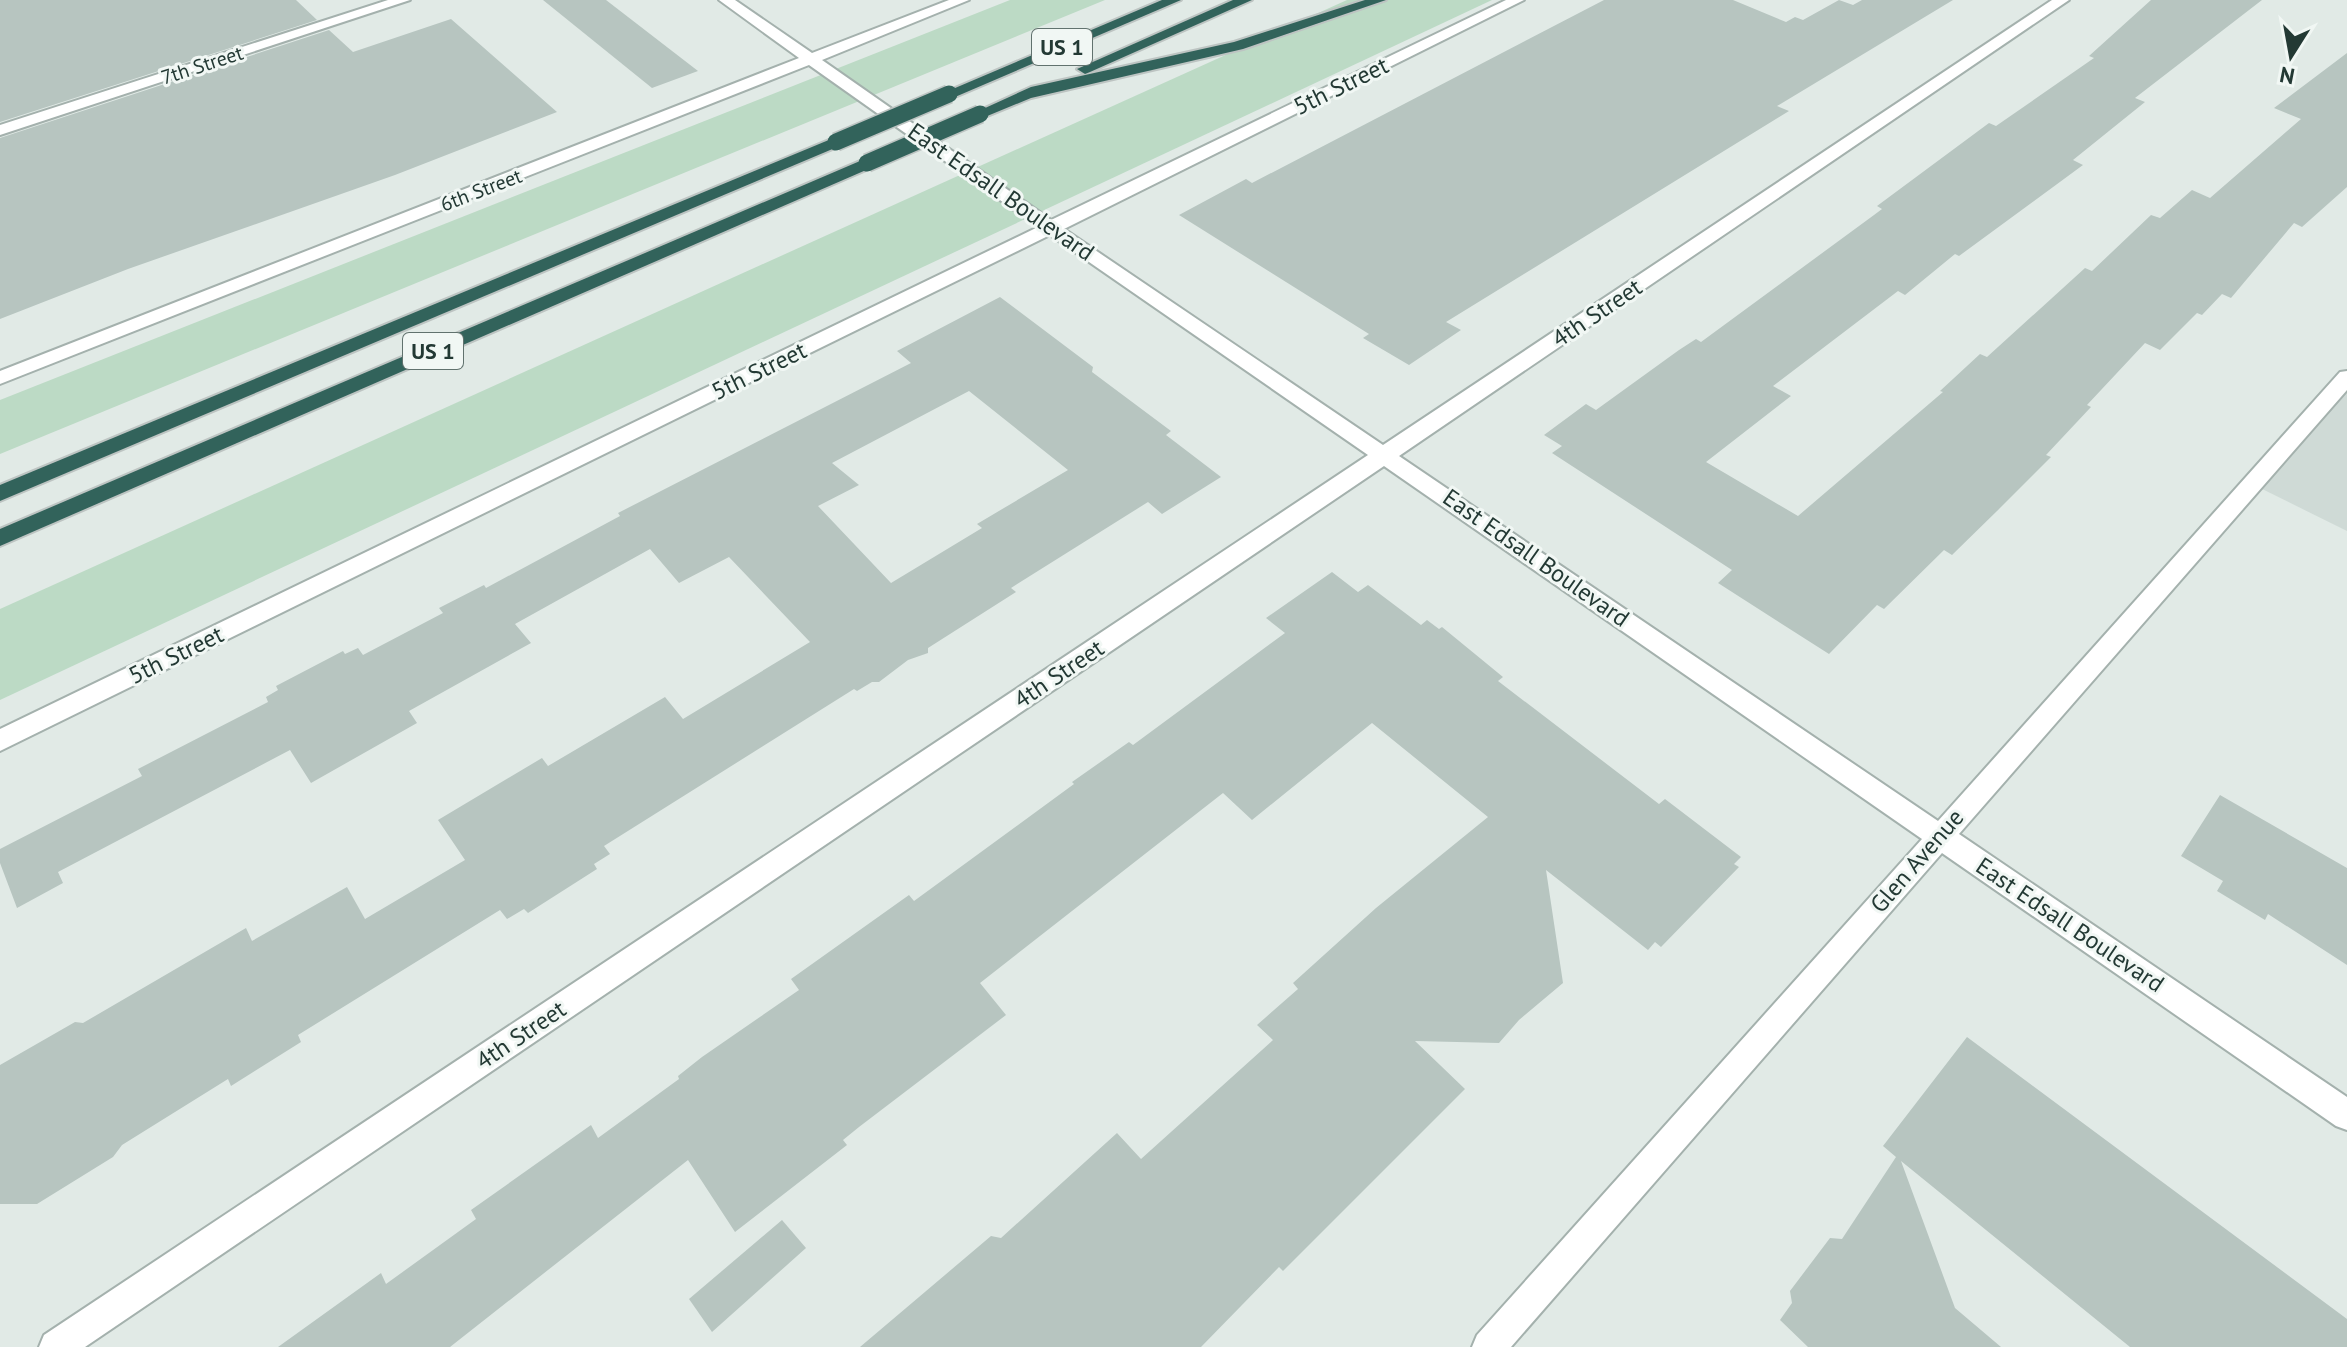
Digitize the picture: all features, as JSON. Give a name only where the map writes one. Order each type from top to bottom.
[{"type":"highway","points":[[1056,49],[1133,0]]},
{"type":"highway","name":"US 1","points":[[0,493],[1174,0]]},
{"type":"highway","name":"US 1","points":[[0,538],[1245,0]]},
{"type":"highway","points":[[1024,95],[1238,46],[1379,0]]},
{"type":"street","name":"7th Street","points":[[0,130],[403,0]]},
{"type":"street","name":"East Edsall Boulevard","points":[[726,0],[1051,228],[2347,1115]]},
{"type":"street","name":"6th Street","points":[[0,378],[962,0]]},
{"type":"street","name":"5th Street","points":[[0,741],[1517,0]]},
{"type":"street","name":"4th Street","points":[[56,1347],[2062,0]]},
{"type":"street","name":"Glen Avenue","points":[[1489,1347],[2347,377]]},
{"type":"shaded area","points":[[2347,377],[2347,531],[2252,484]]},
{"type":"green space","points":[[1010,0],[1105,0],[0,454],[0,400]]},
{"type":"green space","points":[[1347,0],[1492,0],[0,700],[0,609]]},
{"type":"building","points":[[0,0],[296,0],[317,20],[0,122]]},
{"type":"building","points":[[543,0],[606,0],[698,71],[652,88]]},
{"type":"building","points":[[1604,0],[1733,0],[1786,22],[1795,17],[1803,20],[1839,0],[1853,5],[1862,0],[1953,0],[1777,106],[1789,111],[1446,322],[1461,330],[1409,365],[1363,338],[1369,334],[1179,215],[1246,179],[1252,183]]},
{"type":"building","points":[[2151,0],[2262,0],[2135,98],[2145,102],[2073,160],[2083,165],[1959,256],[1955,254],[1905,295],[1898,291],[1773,386],[1791,396],[1706,462],[1798,516],[1943,392],[1940,391],[1980,354],[1987,357],[2085,268],[2092,271],[2151,215],[2160,218],[2192,190],[2210,198],[2301,119],[2274,108],[2347,53],[2347,187],[2302,227],[2294,223],[2231,298],[2222,294],[2202,315],[2197,313],[2160,350],[2145,343],[2046,455],[2051,457],[1997,511],[1952,555],[1944,550],[1884,609],[1877,605],[1829,654],[1718,583],[1732,570],[1552,453],[1562,446],[1544,435],[1586,404],[1596,410],[1679,350],[1696,339],[1701,342],[1882,209],[1877,206],[1989,123],[1996,126],[2094,58],[2089,56]]},
{"type":"building","points":[[451,19],[557,112],[395,175],[128,269],[0,319],[0,138],[329,30],[353,52]]},
{"type":"building","points":[[1000,297],[1093,367],[1092,372],[1171,431],[1166,435],[1221,477],[1162,514],[1148,502],[1011,588],[1016,592],[928,648],[928,653],[908,660],[879,682],[872,682],[857,691],[854,689],[604,846],[610,854],[594,864],[597,869],[528,913],[524,909],[507,919],[500,910],[298,1035],[301,1042],[231,1086],[228,1079],[122,1145],[113,1157],[37,1204],[0,1204],[0,1065],[75,1022],[83,1023],[246,928],[252,941],[347,887],[365,919],[465,860],[438,820],[542,758],[548,766],[665,697],[683,719],[810,642],[729,557],[679,583],[650,549],[515,624],[531,643],[409,711],[417,723],[311,783],[290,750],[58,872],[63,883],[17,908],[0,863],[0,849],[142,776],[138,769],[268,702],[266,697],[278,690],[276,686],[343,651],[345,654],[358,648],[363,655],[443,613],[439,608],[484,585],[486,588],[620,516],[618,513],[911,363],[897,351]],"holes":[[[969,391],[1068,470],[977,524],[982,528],[891,583],[818,506],[859,485],[832,463]]]},
{"type":"building","points":[[1332,572],[1358,592],[1368,585],[1421,625],[1427,620],[1439,629],[1442,627],[1503,677],[1498,681],[1659,804],[1665,799],[1741,857],[1734,864],[1739,867],[1661,947],[1655,942],[1648,950],[1546,870],[1563,983],[1519,1020],[1499,1043],[1415,1041],[1465,1089],[1283,1271],[1279,1267],[1201,1347],[860,1347],[991,1236],[1001,1238],[1117,1133],[1141,1159],[1273,1040],[1257,1025],[1298,989],[1293,983],[1376,908],[1488,817],[1372,723],[1252,820],[1223,793],[980,983],[1006,1015],[859,1127],[843,1140],[847,1145],[735,1232],[688,1160],[450,1347],[278,1347],[381,1273],[386,1284],[476,1219],[471,1210],[591,1125],[598,1138],[679,1079],[678,1076],[702,1057],[799,990],[791,979],[909,895],[914,901],[1074,784],[1072,782],[1129,742],[1133,745],[1285,633],[1266,618]]},
{"type":"building","points":[[2220,795],[2347,868],[2347,965],[2268,914],[2265,920],[2217,891],[2223,881],[2181,856]]},
{"type":"building","points":[[1967,1037],[2347,1319],[2347,1347],[2130,1347],[1901,1161],[1955,1308],[2001,1347],[1808,1347],[1780,1320],[1792,1303],[1790,1291],[1830,1238],[1842,1239],[1896,1157],[1883,1146]]},
{"type":"building","points":[[782,1220],[806,1248],[712,1332],[689,1299]]}]
